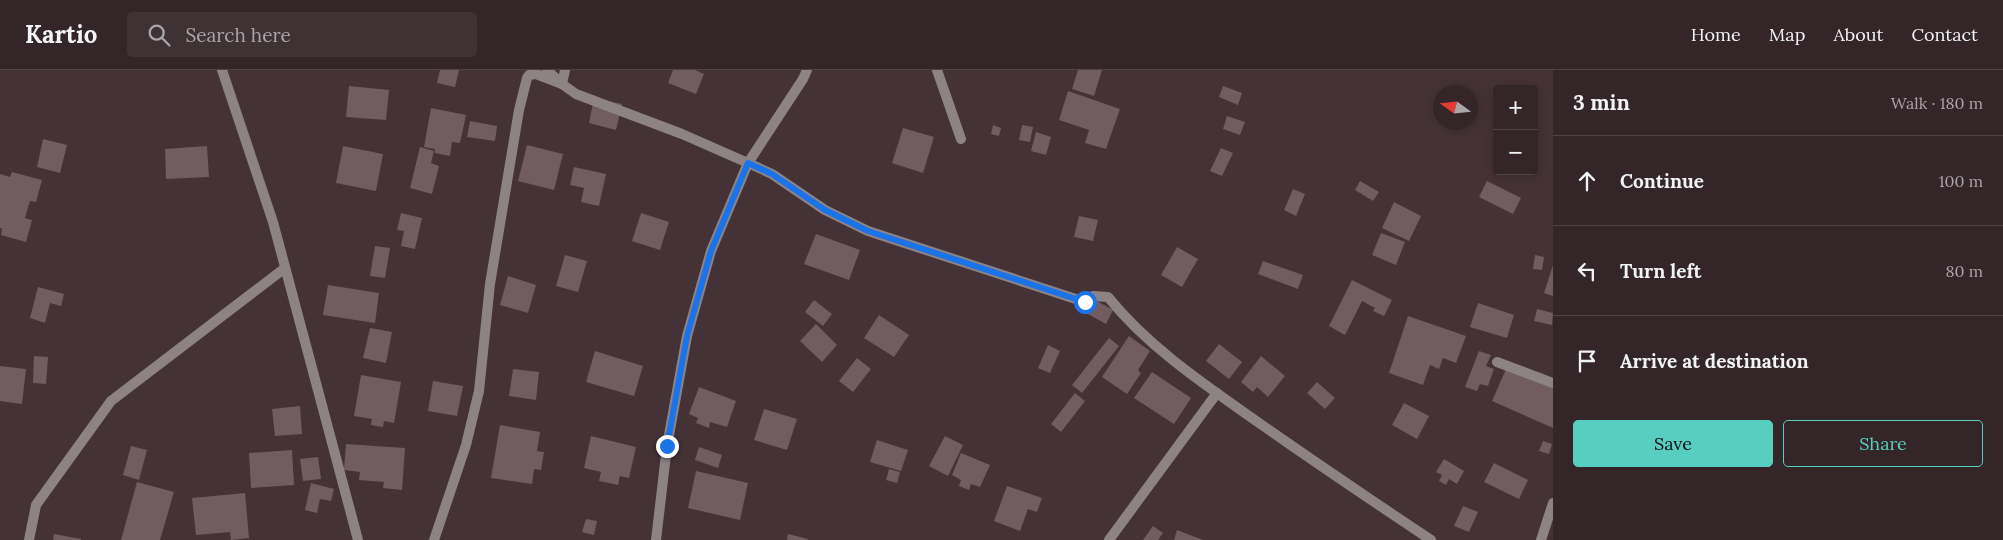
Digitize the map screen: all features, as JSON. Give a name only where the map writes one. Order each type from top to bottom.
[{"type":"street","points":[[222,70],[273,222],[358,540]]},
{"type":"street","points":[[547,70],[562,84]]},
{"type":"street","points":[[562,84],[565,70]]},
{"type":"street","points":[[656,540],[667,446],[687,336],[711,251],[748,163],[804,80],[807,70]]},
{"type":"street","points":[[937,70],[961,139]]},
{"type":"street","points":[[434,540],[466,444],[478,391],[492,274],[519,110],[527,78],[529,75],[536,74],[562,84],[584,97],[682,134],[772,174],[825,210],[868,231],[1085,302],[1093,296],[1108,297],[1127,320],[1197,379],[1431,540]]},
{"type":"street","points":[[29,540],[36,506],[111,401],[285,268]]},
{"type":"street","points":[[1497,362],[1553,383]]},
{"type":"street","points":[[1109,540],[1217,393]]},
{"type":"street","points":[[1541,540],[1553,503]]},
{"type":"building","points":[[440,70],[459,70],[455,87],[437,83]]},
{"type":"building","points":[[673,70],[695,70],[704,74],[696,94],[668,83]]},
{"type":"building","points":[[1078,70],[1102,70],[1094,96],[1072,89]]},
{"type":"building","points":[[349,86],[389,90],[386,120],[346,117]]},
{"type":"building","points":[[1223,86],[1242,93],[1238,105],[1219,97]]},
{"type":"building","points":[[1068,91],[1120,109],[1106,149],[1085,143],[1089,130],[1059,120]]},
{"type":"building","points":[[594,98],[622,104],[616,130],[589,123]]},
{"type":"building","points":[[431,108],[466,115],[460,143],[452,142],[450,156],[435,153],[435,149],[424,147]]},
{"type":"building","points":[[1227,116],[1245,122],[1240,135],[1223,129]]},
{"type":"building","points":[[470,121],[497,126],[495,141],[467,137]]},
{"type":"building","points":[[993,125],[1001,128],[999,136],[991,134]]},
{"type":"building","points":[[1022,125],[1033,127],[1030,142],[1019,140]]},
{"type":"building","points":[[903,128],[934,137],[923,173],[892,163]]},
{"type":"building","points":[[1036,132],[1051,137],[1046,155],[1031,151]]},
{"type":"building","points":[[43,139],[67,145],[60,173],[37,167]]},
{"type":"building","points":[[527,145],[563,154],[554,190],[518,181]]},
{"type":"building","points":[[207,146],[209,177],[166,179],[165,149]]},
{"type":"building","points":[[343,146],[383,154],[376,191],[336,183]]},
{"type":"building","points":[[420,147],[434,151],[431,163],[439,166],[432,194],[410,188]]},
{"type":"building","points":[[1221,148],[1233,153],[1222,176],[1210,171]]},
{"type":"building","points":[[574,167],[606,174],[599,206],[581,202],[584,188],[570,185]]},
{"type":"building","points":[[12,172],[42,180],[36,202],[30,201],[25,218],[32,220],[26,242],[1,235],[0,174],[10,177]]},
{"type":"building","points":[[1360,181],[1379,192],[1373,201],[1355,190]]},
{"type":"building","points":[[1487,181],[1521,198],[1513,214],[1479,197]]},
{"type":"building","points":[[1293,189],[1305,194],[1296,216],[1284,210]]},
{"type":"building","points":[[1394,202],[1421,216],[1409,241],[1382,228]]},
{"type":"building","points":[[401,213],[422,218],[415,249],[401,246],[404,231],[397,230]]},
{"type":"building","points":[[641,213],[669,222],[660,250],[632,241]]},
{"type":"building","points":[[1079,216],[1098,220],[1093,241],[1074,237]]},
{"type":"building","points":[[1381,233],[1405,242],[1396,265],[1372,255]]},
{"type":"building","points":[[816,234],[860,250],[849,280],[804,264]]},
{"type":"building","points":[[375,246],[390,248],[385,278],[370,276]]},
{"type":"building","points":[[1177,247],[1198,259],[1182,287],[1161,275]]},
{"type":"building","points":[[565,255],[587,261],[578,292],[556,286]]},
{"type":"building","points":[[1535,255],[1544,257],[1542,270],[1533,269]]},
{"type":"building","points":[[1263,261],[1303,275],[1298,289],[1258,274]]},
{"type":"building","points":[[1553,265],[1553,296],[1544,293]]},
{"type":"building","points":[[508,276],[536,285],[528,313],[500,305]]},
{"type":"building","points":[[1352,280],[1392,300],[1384,316],[1373,311],[1375,308],[1362,301],[1345,335],[1329,326]]},
{"type":"building","points":[[328,285],[379,293],[375,323],[323,315]]},
{"type":"building","points":[[38,287],[64,294],[61,306],[50,303],[45,323],[30,318]]},
{"type":"building","points":[[814,300],[832,314],[823,326],[805,312]]},
{"type":"building","points":[[1095,300],[1113,310],[1106,324],[1088,314]]},
{"type":"building","points":[[1478,303],[1514,315],[1507,338],[1470,327]]},
{"type":"building","points":[[1537,309],[1553,313],[1552,325],[1534,321]]},
{"type":"building","points":[[879,315],[909,335],[894,357],[864,338]]},
{"type":"building","points":[[1408,316],[1466,336],[1456,363],[1443,358],[1439,369],[1430,365],[1423,385],[1389,373]]},
{"type":"building","points":[[816,324],[837,345],[822,362],[800,341]]},
{"type":"building","points":[[370,328],[392,332],[386,363],[363,358]]},
{"type":"building","points":[[1129,336],[1150,351],[1138,370],[1141,373],[1127,394],[1102,377]]},
{"type":"building","points":[[1109,338],[1119,346],[1082,393],[1072,385]]},
{"type":"building","points":[[1219,344],[1242,362],[1229,379],[1206,361]]},
{"type":"building","points":[[1048,345],[1060,351],[1050,373],[1038,368]]},
{"type":"building","points":[[595,351],[643,366],[634,396],[586,382]]},
{"type":"building","points":[[1479,351],[1491,355],[1486,366],[1494,369],[1488,386],[1480,384],[1477,391],[1465,387]]},
{"type":"building","points":[[34,356],[48,357],[46,384],[33,383]]},
{"type":"building","points":[[1261,356],[1285,376],[1268,397],[1257,387],[1253,392],[1241,382]]},
{"type":"building","points":[[857,358],[871,369],[853,392],[839,381]]},
{"type":"building","points":[[0,366],[26,369],[22,404],[0,401]]},
{"type":"building","points":[[1507,367],[1553,387],[1553,428],[1492,401]]},
{"type":"building","points":[[513,369],[539,372],[536,400],[509,396]]},
{"type":"building","points":[[1152,372],[1191,398],[1174,424],[1134,398]]},
{"type":"building","points":[[361,375],[401,382],[394,423],[384,421],[383,427],[371,425],[372,419],[354,416]]},
{"type":"building","points":[[433,381],[463,386],[457,416],[428,411]]},
{"type":"building","points":[[1317,382],[1335,398],[1325,409],[1307,393]]},
{"type":"building","points":[[699,387],[736,401],[727,427],[710,422],[709,428],[696,423],[698,418],[689,414]]},
{"type":"building","points":[[1075,393],[1085,401],[1061,432],[1051,424]]},
{"type":"building","points":[[1404,403],[1429,416],[1417,439],[1392,425]]},
{"type":"building","points":[[300,406],[302,434],[275,436],[272,409]]},
{"type":"building","points":[[764,409],[797,419],[787,450],[754,440]]},
{"type":"building","points":[[500,425],[540,432],[537,451],[544,452],[541,470],[534,469],[532,484],[491,478]]},
{"type":"building","points":[[591,436],[636,447],[629,478],[620,476],[618,485],[599,481],[601,472],[584,468]]},
{"type":"building","points":[[945,436],[963,445],[948,476],[929,466]]},
{"type":"building","points":[[877,440],[908,450],[901,471],[870,462]]},
{"type":"building","points":[[1543,441],[1552,444],[1549,454],[1539,451]]},
{"type":"building","points":[[346,444],[405,448],[402,490],[383,488],[384,482],[359,480],[360,472],[344,470]]},
{"type":"building","points":[[131,446],[147,450],[139,480],[123,475]]},
{"type":"building","points":[[699,447],[722,455],[718,468],[695,460]]},
{"type":"building","points":[[292,450],[294,485],[251,488],[249,453]]},
{"type":"building","points":[[961,453],[990,465],[980,487],[971,484],[969,490],[959,486],[961,480],[952,475]]},
{"type":"building","points":[[318,457],[321,479],[303,481],[300,459]]},
{"type":"building","points":[[1444,459],[1464,471],[1457,484],[1449,479],[1446,485],[1439,481],[1442,475],[1436,472]]},
{"type":"building","points":[[1494,463],[1528,480],[1519,499],[1484,482]]},
{"type":"building","points":[[889,469],[900,472],[897,483],[886,480]]},
{"type":"building","points":[[696,471],[748,483],[740,520],[688,508]]},
{"type":"building","points":[[137,482],[174,492],[160,540],[121,540]]},
{"type":"building","points":[[311,483],[334,489],[331,501],[320,499],[317,513],[305,510]]},
{"type":"building","points":[[1007,486],[1042,498],[1037,512],[1028,509],[1020,531],[994,521]]},
{"type":"building","points":[[245,493],[249,538],[231,540],[230,532],[196,535],[192,498]]},
{"type":"building","points":[[1463,506],[1478,512],[1469,532],[1454,526]]},
{"type":"building","points":[[586,519],[597,521],[594,535],[582,532]]},
{"type":"building","points":[[1153,526],[1163,533],[1158,540],[1143,540]]},
{"type":"building","points":[[1177,530],[1203,540],[1174,540]]},
{"type":"building","points":[[54,534],[81,539],[81,540],[53,540]]},
{"type":"building","points":[[788,534],[808,539],[808,540],[787,540]]},
{"type":"route","points":[[667,446],[687,336],[711,251],[748,163],[772,174],[825,210],[868,231],[1085,302]]}]
